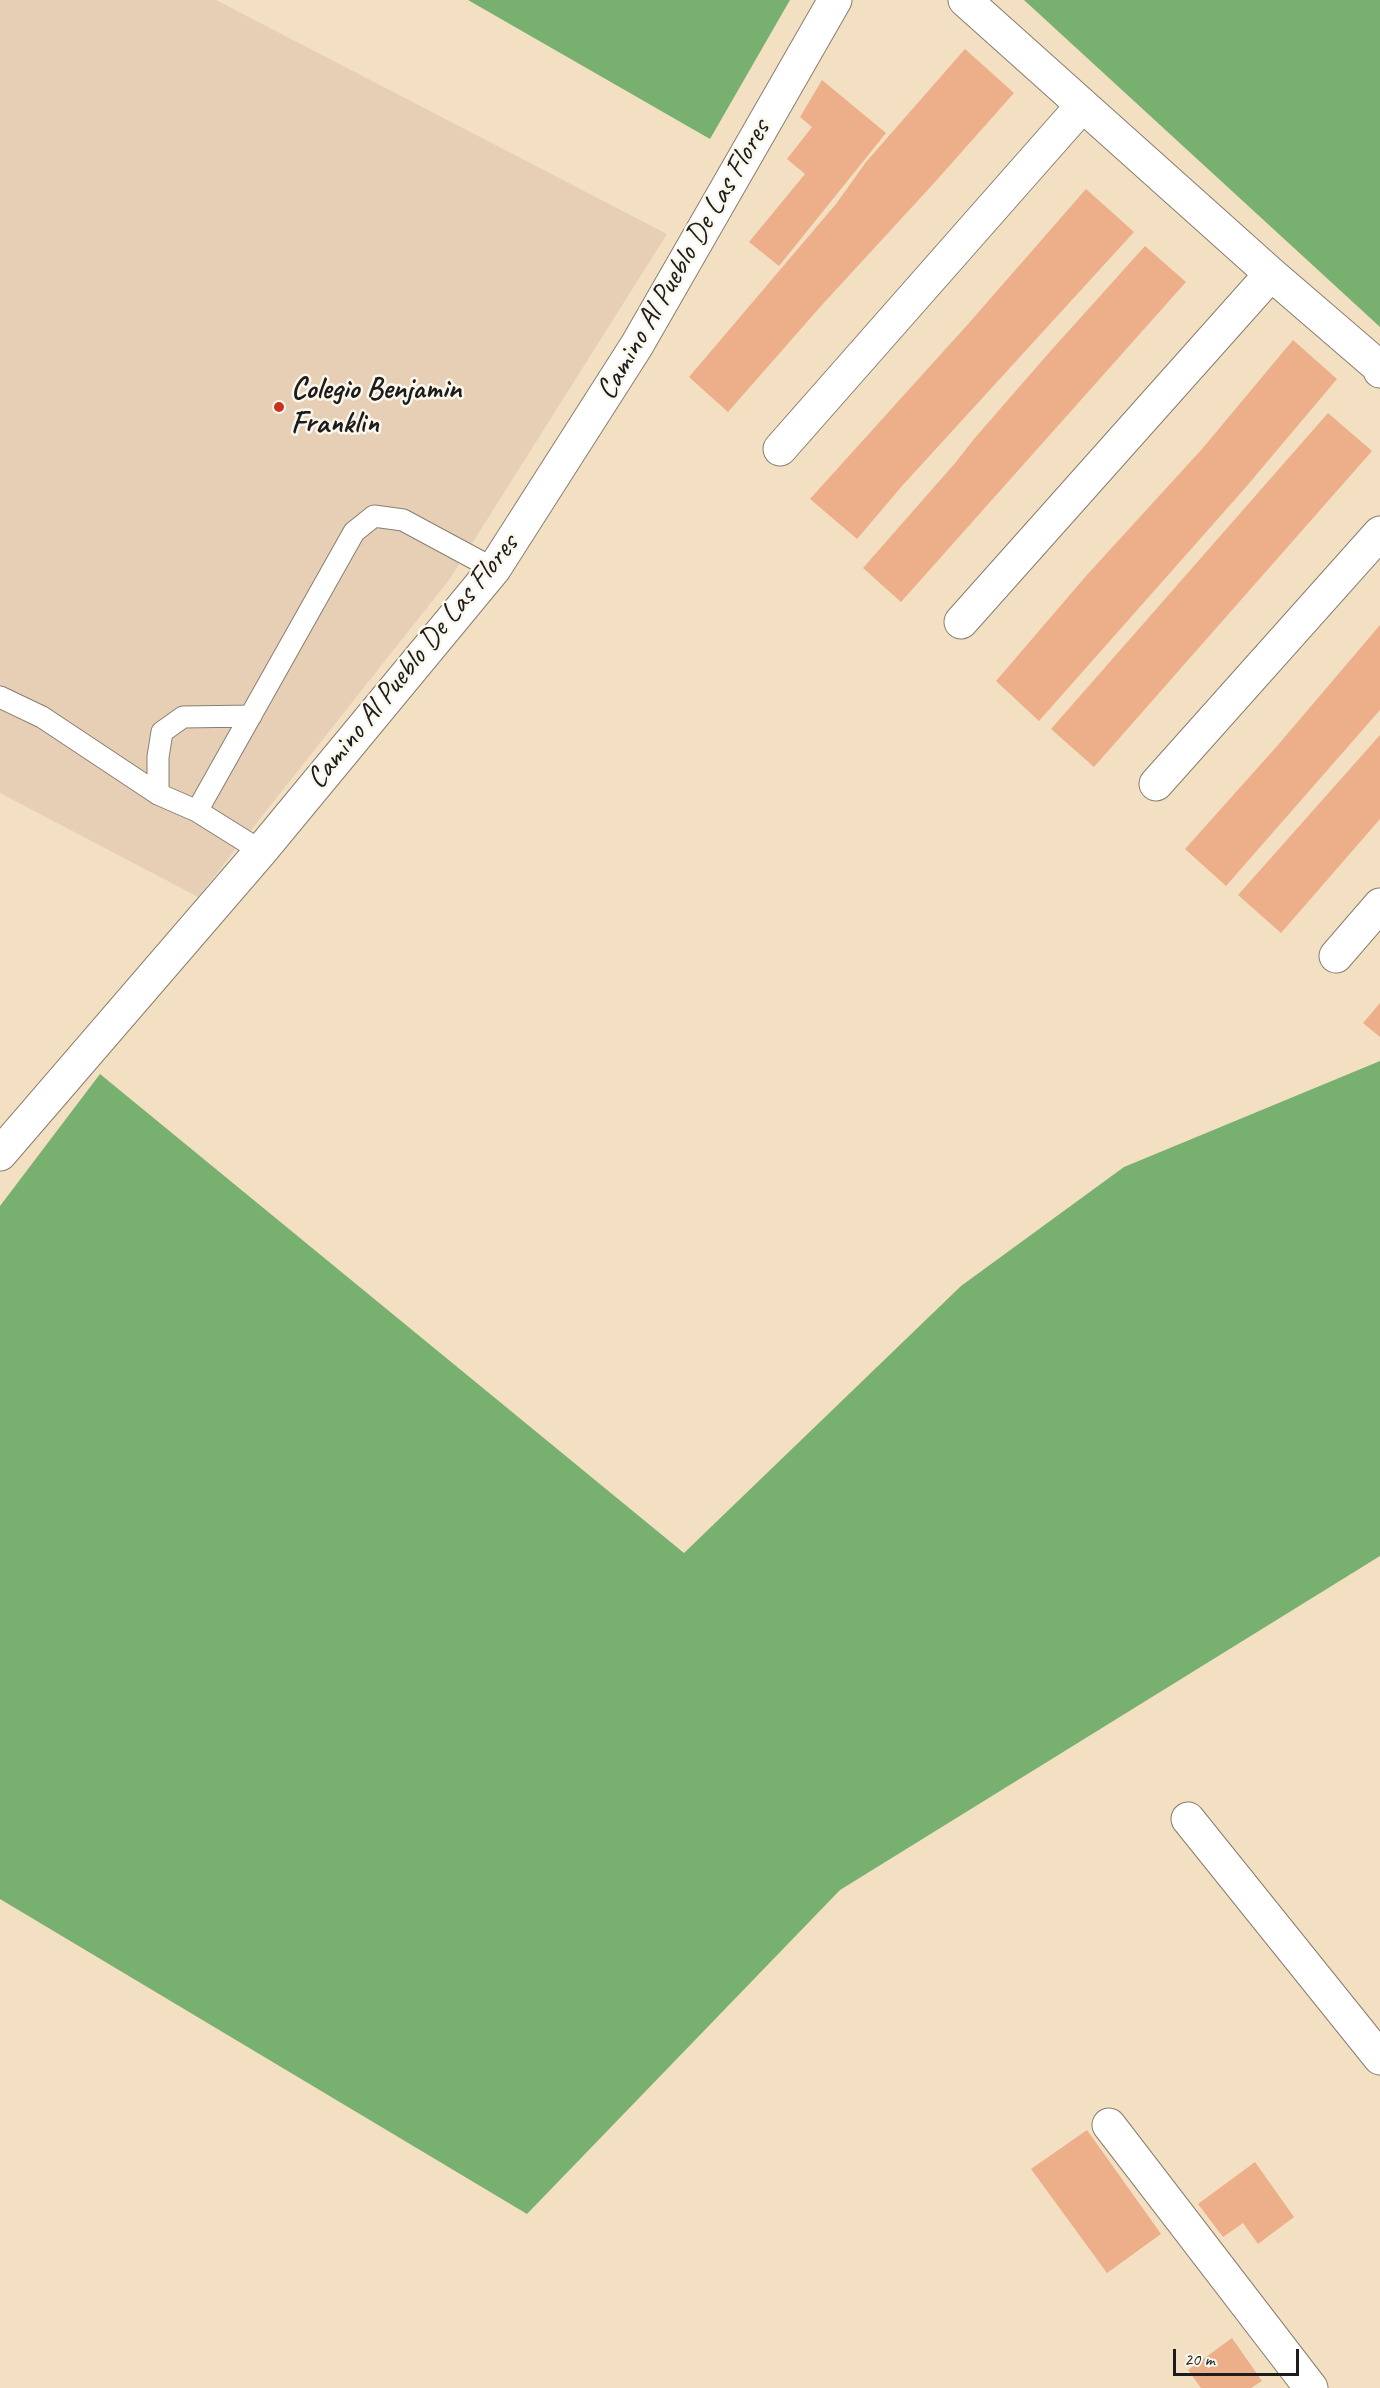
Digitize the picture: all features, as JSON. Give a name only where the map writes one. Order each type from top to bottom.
[{"type":"street","name":"Camino Al Pueblo De Las Flores","points":[[0,1154],[261,851],[494,569],[637,345],[835,0]]},
{"type":"street","points":[[965,0],[1271,274],[1379,367],[1380,371]]},
{"type":"street","points":[[780,449],[1082,106]]},
{"type":"street","points":[[961,622],[1271,274]]},
{"type":"street","points":[[1156,784],[1380,533]]},
{"type":"street","points":[[1335,956],[1380,905]]},
{"type":"street","points":[[1188,1819],[1380,2058]]},
{"type":"street","points":[[1109,2125],[1311,2388]]},
{"type":"lane","points":[[198,811],[354,532],[374,516],[403,520],[494,569]]},
{"type":"lane","points":[[0,697],[42,717],[158,794],[198,811],[261,851]]},
{"type":"lane","points":[[158,794],[158,757],[162,732],[183,717],[251,716]]},
{"type":"shaded area","name":"Colegio Benjamin Franklin","points":[[0,0],[216,0],[667,234],[449,580],[198,897],[0,793]]},
{"type":"green space","points":[[468,0],[790,0],[710,139]]},
{"type":"green space","points":[[1024,0],[1380,0],[1380,327]]},
{"type":"green space","points":[[1380,1061],[1380,1556],[840,1890],[527,2214],[0,1899],[0,1206],[100,1074],[684,1553],[961,1286],[1124,1167]]},
{"type":"building","points":[[965,49],[1014,93],[728,412],[689,377],[836,204],[866,162]]},
{"type":"building","points":[[822,80],[886,133],[779,266],[749,242],[805,174],[787,159],[812,127],[800,117]]},
{"type":"building","points":[[1086,189],[1134,232],[902,486],[857,539],[810,499]]},
{"type":"building","points":[[1145,246],[1186,282],[901,602],[863,568],[1047,355]]},
{"type":"building","points":[[1293,340],[1337,379],[1246,487],[1039,721],[996,681],[1086,576],[1202,449]]},
{"type":"building","points":[[1328,413],[1372,451],[1094,767],[1051,729]]},
{"type":"building","points":[[1380,625],[1380,710],[1226,886],[1185,849],[1278,745]]},
{"type":"building","points":[[1380,735],[1380,819],[1281,933],[1238,895]]},
{"type":"building","points":[[1380,1003],[1380,1037],[1363,1023]]},
{"type":"building","points":[[1087,2130],[1161,2234],[1107,2273],[1031,2169]]},
{"type":"building","points":[[1255,2162],[1294,2217],[1258,2244],[1243,2223],[1223,2237],[1198,2204]]},
{"type":"building","points":[[1232,2338],[1262,2381],[1251,2388],[1201,2388],[1188,2370]]},
{"type":"place","name":"Colegio Benjamin Franklin","points":[[279,407]]}]
